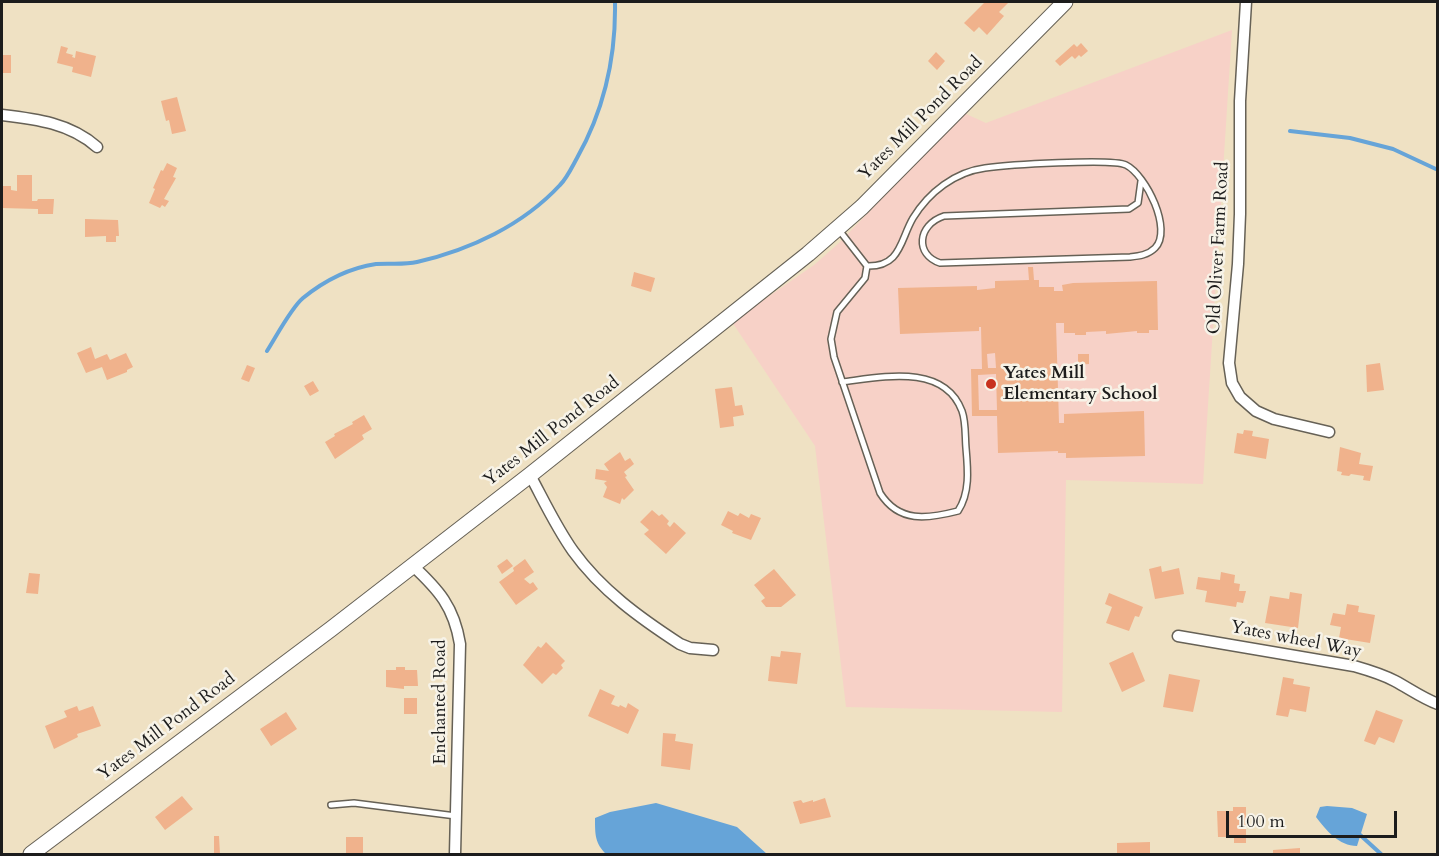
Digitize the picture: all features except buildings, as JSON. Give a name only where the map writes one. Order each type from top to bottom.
[{"type":"street","name":"Yates Mill Pond Road","points":[[31,855],[331,629],[530,475],[838,229],[1065,2]]},
{"type":"street","name":"Old Oliver Farm Road","points":[[1246,2],[1240,101],[1238,264],[1229,363],[1232,383],[1240,397],[1256,411],[1274,419],[1329,432]]},
{"type":"street","points":[[2,115],[39,120],[70,129],[97,147]]},
{"type":"street","points":[[530,475],[559,530],[574,552],[590,572],[620,601],[680,644],[690,648],[713,650]]},
{"type":"street","name":"Enchanted Road","points":[[412,566],[441,594],[449,606],[458,631],[460,657],[455,855]]},
{"type":"street","name":"Yates wheel Way","points":[[1178,636],[1354,666],[1385,677],[1437,704]]},
{"type":"lane","points":[[867,266],[876,266],[895,255],[903,243],[912,220],[938,187],[975,169],[1013,165],[1121,163],[1128,165],[1142,181],[1149,190],[1159,217],[1160,240],[1155,248],[1146,255],[940,263],[929,257],[922,241],[928,224],[933,219],[944,216],[1129,209],[1137,203],[1142,181]]},
{"type":"lane","points":[[838,229],[867,266],[865,278],[837,312],[831,339],[834,357],[842,382],[880,493],[884,500],[905,516],[942,515],[958,511],[967,491],[967,451],[963,413],[954,396],[942,385],[927,379],[893,376],[842,382]]},
{"type":"lane","points":[[331,805],[354,803],[456,816]]},
{"type":"shaded area","name":"Yates Mill Elementary School","points":[[1232,30],[1203,484],[1066,480],[1062,712],[846,707],[815,446],[732,322],[814,265],[839,243],[964,113],[986,123]]},
{"type":"water","points":[[656,803],[737,827],[767,854],[606,854],[596,838],[595,818],[610,812]]},
{"type":"water","points":[[1320,807],[1352,808],[1367,814],[1357,846],[1339,840],[1316,817]]},
{"type":"waterway","points":[[267,351],[298,303],[328,281],[366,266],[417,262],[476,243],[530,212],[560,185],[586,140],[601,102],[611,63],[615,2]]},
{"type":"waterway","points":[[1290,131],[1350,138],[1393,149],[1438,170]]},
{"type":"waterway","points":[[1358,833],[1381,854]]},
{"type":"place","name":"Yates Mill Elementary School","points":[[991,384]]}]
